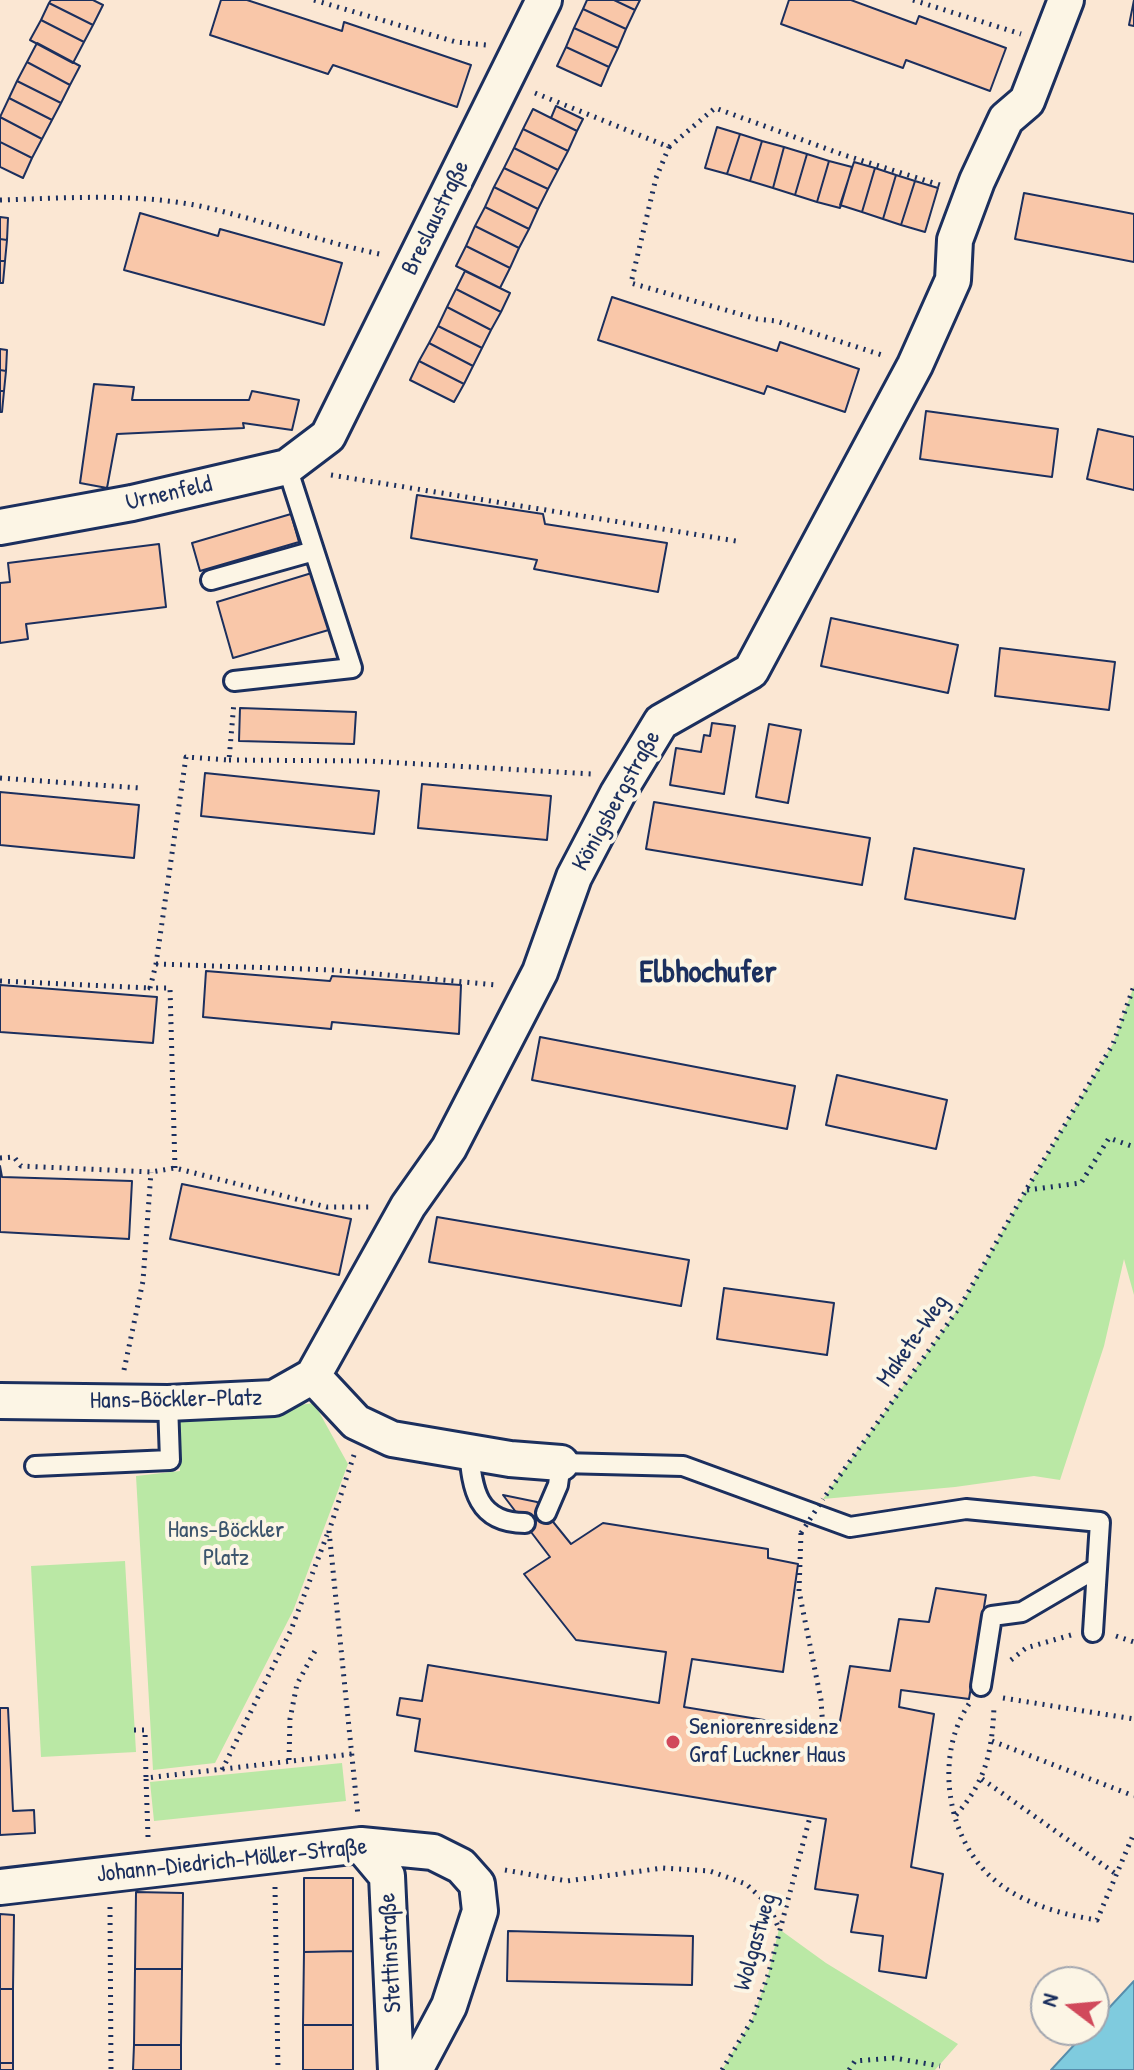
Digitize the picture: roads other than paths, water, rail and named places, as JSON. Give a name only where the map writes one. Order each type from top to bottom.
[{"type":"street","name":"Breslaustraße","points":[[328,436],[544,0]]},
{"type":"street","name":"Königsbergstraße","points":[[313,1376],[408,1206],[449,1148],[540,972],[574,877],[661,722],[751,671],[915,365],[953,280],[955,240],[973,195],[1006,119],[1027,101],[1066,0]]},
{"type":"street","name":"Urnenfeld","points":[[0,527],[132,503],[287,467],[328,436]]},
{"type":"street","name":"Hans-Böckler-Platz","points":[[0,1401],[168,1403],[274,1398],[313,1376]]},
{"type":"street","points":[[313,1376],[356,1422],[392,1439],[510,1459],[561,1463]]},
{"type":"street","name":"Johann-Diedrich-Möller-Straße","points":[[0,1887],[361,1845],[433,1852],[461,1866]]},
{"type":"street","name":"Stettinstraße","points":[[361,1845],[387,1876],[396,2070]]},
{"type":"street","name":"Stettinstraße","points":[[415,2070],[449,2006],[480,1911],[477,1884],[461,1866]]},
{"type":"lane","points":[[234,681],[352,668],[287,467]]},
{"type":"lane","points":[[211,580],[314,551]]},
{"type":"lane","points":[[35,1466],[170,1460],[168,1403]]},
{"type":"lane","points":[[469,1450],[472,1486],[487,1512],[512,1523],[525,1523]]},
{"type":"lane","points":[[546,1513],[558,1485],[561,1463],[683,1466],[850,1527],[966,1509],[1100,1522],[1093,1632]]},
{"type":"lane","points":[[981,1686],[992,1616],[1022,1612],[1097,1568]]},
{"type":"water","points":[[1134,1981],[1134,2070],[1051,2070],[1073,2046],[1110,2046],[1110,2007]]},
{"type":"place","name":"Seniorenresidenz Graf Luckner Haus","points":[[673,1742]]},
{"type":"district","name":"Elbhochufer","points":[[708,973]]},
{"type":"park label","name":"Hans-Böckler Platz","points":[[226,1545]]}]
